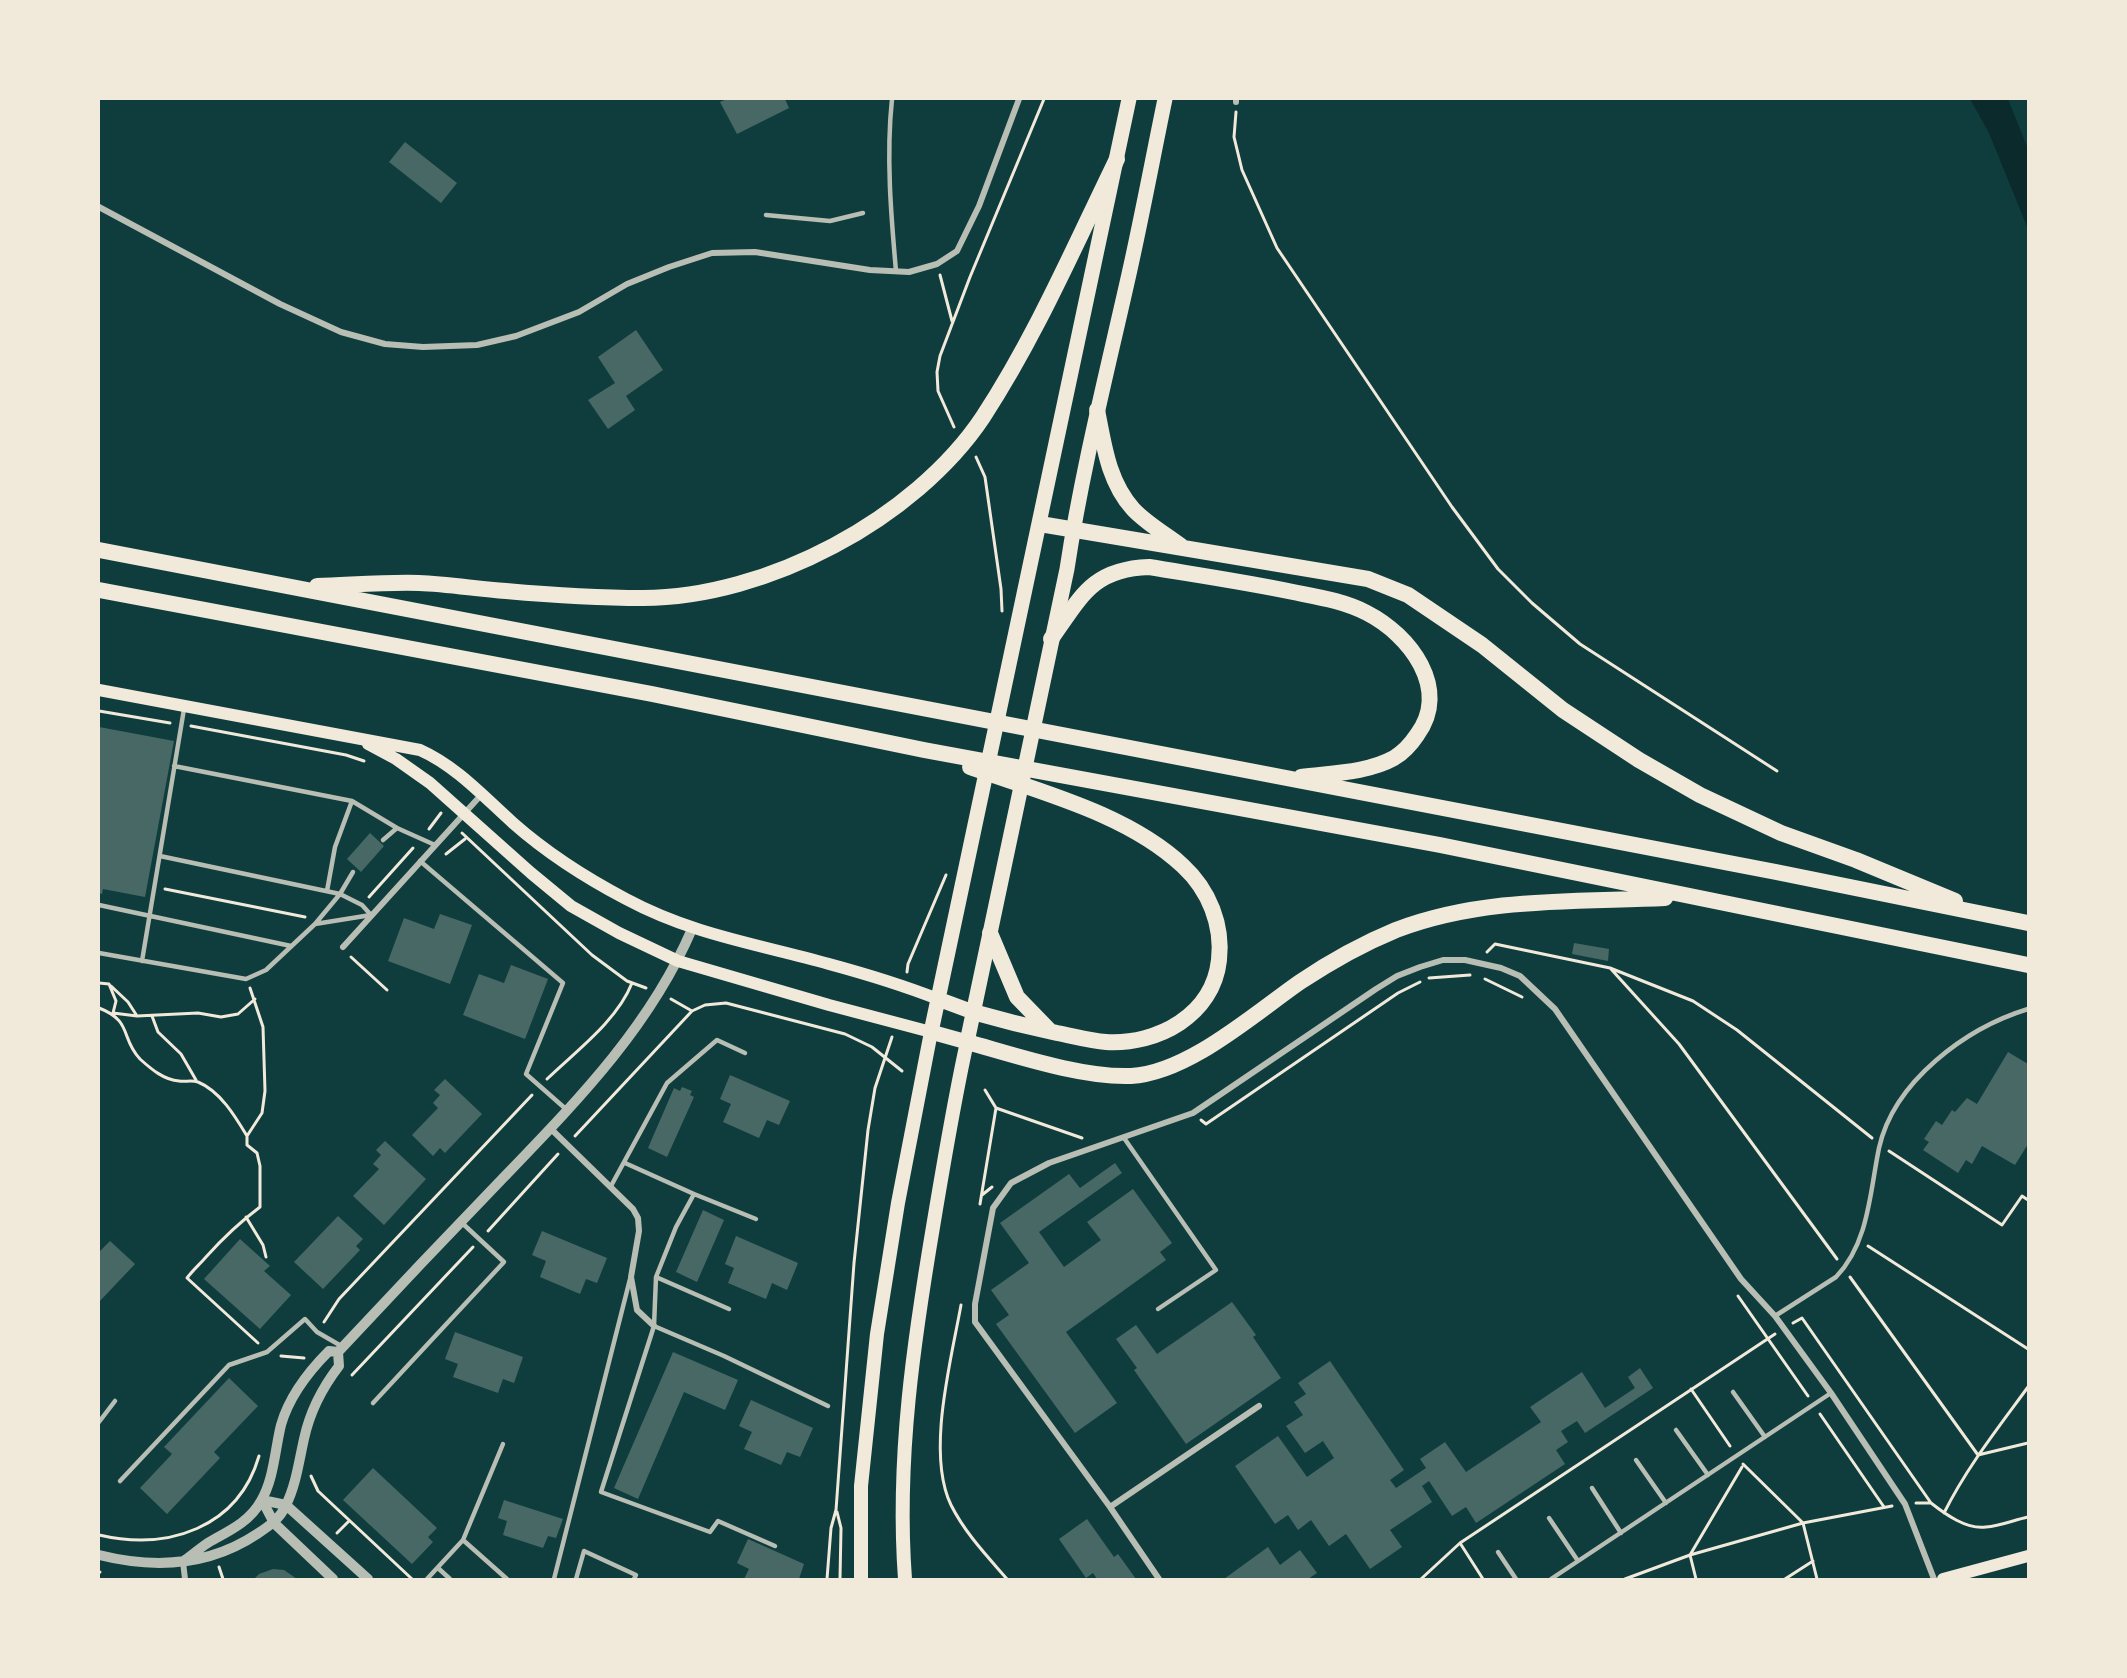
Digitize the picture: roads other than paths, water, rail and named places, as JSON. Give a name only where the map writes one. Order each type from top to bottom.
[{"type":"highway","points":[[1129,99],[972,849],[931,1032],[1095,1074],[1122,1076],[1155,1072],[1202,1050],[1303,980],[1352,950],[1418,922],[1460,911],[1513,903],[1690,897]]},
{"type":"highway","points":[[967,1042],[1067,569],[1097,410],[1165,99]]},
{"type":"highway","points":[[283,586],[420,584],[517,592],[645,598],[708,591],[760,578],[809,559],[889,511],[952,455],[982,418],[1038,318],[1117,159]]},
{"type":"highway","points":[[1097,410],[1108,463],[1119,489],[1133,509],[1184,548]]},
{"type":"highway","points":[[1040,524],[1359,576],[1408,595],[1482,645],[1563,710],[1639,760],[1700,795],[1781,833],[1857,860],[1992,916]]},
{"type":"highway","points":[[99,550],[1776,872],[2028,923]]},
{"type":"highway","points":[[1051,639],[1086,590],[1108,574],[1132,567],[1149,567],[1254,584],[1341,602],[1368,613],[1389,627],[1412,649],[1425,671],[1429,703],[1421,730],[1398,755],[1381,764],[1288,779]]},
{"type":"highway","points":[[99,590],[640,692],[924,750],[1440,845],[2028,965]]},
{"type":"highway","points":[[924,750],[1100,814],[1145,837],[1184,867],[1201,888],[1214,912],[1221,948],[1217,973],[1206,998],[1186,1020],[1171,1030],[1119,1042],[1106,1042],[1051,1032],[973,1012],[938,999]]},
{"type":"highway","points":[[990,933],[1017,997],[1051,1032]]},
{"type":"main road","points":[[99,690],[427,753],[452,769],[539,844],[578,871],[644,908],[692,929],[829,964],[905,986],[938,999]]},
{"type":"main road","points":[[357,738],[396,759],[430,783],[571,906],[619,933],[678,961],[931,1032],[900,1192],[877,1334],[861,1486],[861,1579]]},
{"type":"main road","points":[[905,1579],[902,1491],[910,1380],[928,1253],[967,1042]]},
{"type":"main road","points":[[1943,1579],[2028,1556]]},
{"type":"street","points":[[99,207],[280,304],[341,332],[385,344],[423,347],[477,345],[516,336],[579,312],[627,284],[712,253],[755,252],[896,272],[909,272],[937,264],[957,251],[979,206],[1019,99]]},
{"type":"street","points":[[343,947],[482,794]]},
{"type":"street","points":[[99,1555],[152,1563],[183,1562],[214,1556],[250,1539],[274,1523],[286,1505],[297,1473],[309,1417],[328,1380],[339,1365],[341,1350],[567,1110],[624,1044],[660,993],[692,929]]},
{"type":"street","points":[[1159,1579],[1110,1507],[975,1322],[975,1304],[993,1208],[1011,1183],[1049,1163],[1193,1113],[1397,976],[1443,960],[1465,960],[1520,976],[1556,1009],[1741,1279],[1775,1316],[1832,1393],[1905,1504],[1934,1579]]},
{"type":"street","points":[[550,1128],[611,1186],[633,1209],[638,1218],[639,1232],[631,1277],[637,1310],[654,1326]]},
{"type":"street","points":[[183,1562],[210,1542],[232,1530],[250,1515],[262,1500],[288,1406],[314,1366],[329,1352],[341,1350]]},
{"type":"street","points":[[1110,1507],[1259,1406]]},
{"type":"street","points":[[262,1500],[286,1505],[368,1579]]},
{"type":"street","points":[[262,1500],[274,1523],[333,1579]]},
{"type":"street","points":[[183,1562],[185,1579]]},
{"type":"lane","points":[[892,99],[889,123],[896,272]]},
{"type":"lane","points":[[766,215],[830,221],[863,213]]},
{"type":"lane","points":[[142,961],[184,706]]},
{"type":"lane","points":[[174,766],[352,801],[397,828],[422,837],[435,845]]},
{"type":"lane","points":[[327,891],[335,847],[352,801]]},
{"type":"lane","points":[[383,840],[397,828]]},
{"type":"lane","points":[[160,856],[340,894],[362,905],[371,915]]},
{"type":"lane","points":[[420,861],[563,983],[526,1074],[567,1110]]},
{"type":"lane","points":[[99,954],[246,979],[266,970],[315,924],[340,894],[353,872]]},
{"type":"lane","points":[[99,905],[291,946]]},
{"type":"lane","points":[[315,924],[371,915]]},
{"type":"lane","points":[[1775,1316],[1836,1277],[1844,1269],[1859,1240],[1868,1208],[1880,1145],[1896,1107],[1913,1084],[1932,1064],[1964,1038],[2007,1016],[2028,1009]]},
{"type":"lane","points":[[611,1186],[667,1083],[717,1040],[745,1053]]},
{"type":"lane","points":[[1124,1138],[1216,1270],[1158,1309]]},
{"type":"lane","points":[[625,1162],[694,1194],[756,1218]]},
{"type":"lane","points":[[694,1194],[676,1227],[656,1276],[654,1326],[601,1492],[710,1532],[718,1521],[775,1546]]},
{"type":"lane","points":[[372,1404],[504,1262],[461,1222]]},
{"type":"lane","points":[[656,1276],[729,1309]]},
{"type":"lane","points":[[554,1579],[631,1277]]},
{"type":"lane","points":[[120,1481],[229,1365],[267,1352],[305,1319],[317,1332],[341,1350]]},
{"type":"lane","points":[[654,1326],[724,1356],[828,1406]]},
{"type":"lane","points":[[1732,1392],[1765,1437]]},
{"type":"lane","points":[[1551,1579],[1832,1393]]},
{"type":"lane","points":[[99,1422],[116,1401]]},
{"type":"lane","points":[[1676,1430],[1708,1475]]},
{"type":"lane","points":[[427,1579],[464,1540],[503,1444]]},
{"type":"lane","points":[[1636,1460],[1666,1503]]},
{"type":"lane","points":[[1592,1488],[1621,1533]]},
{"type":"lane","points":[[1549,1518],[1578,1561]]},
{"type":"lane","points":[[464,1540],[507,1579]]},
{"type":"lane","points":[[576,1579],[584,1551],[636,1575],[634,1579]]},
{"type":"lane","points":[[1498,1552],[1516,1579]]},
{"type":"lane","points":[[438,1568],[450,1579]]},
{"type":"water","points":[[1970,99],[2008,99],[2028,149],[2028,229],[1989,133]]}]
